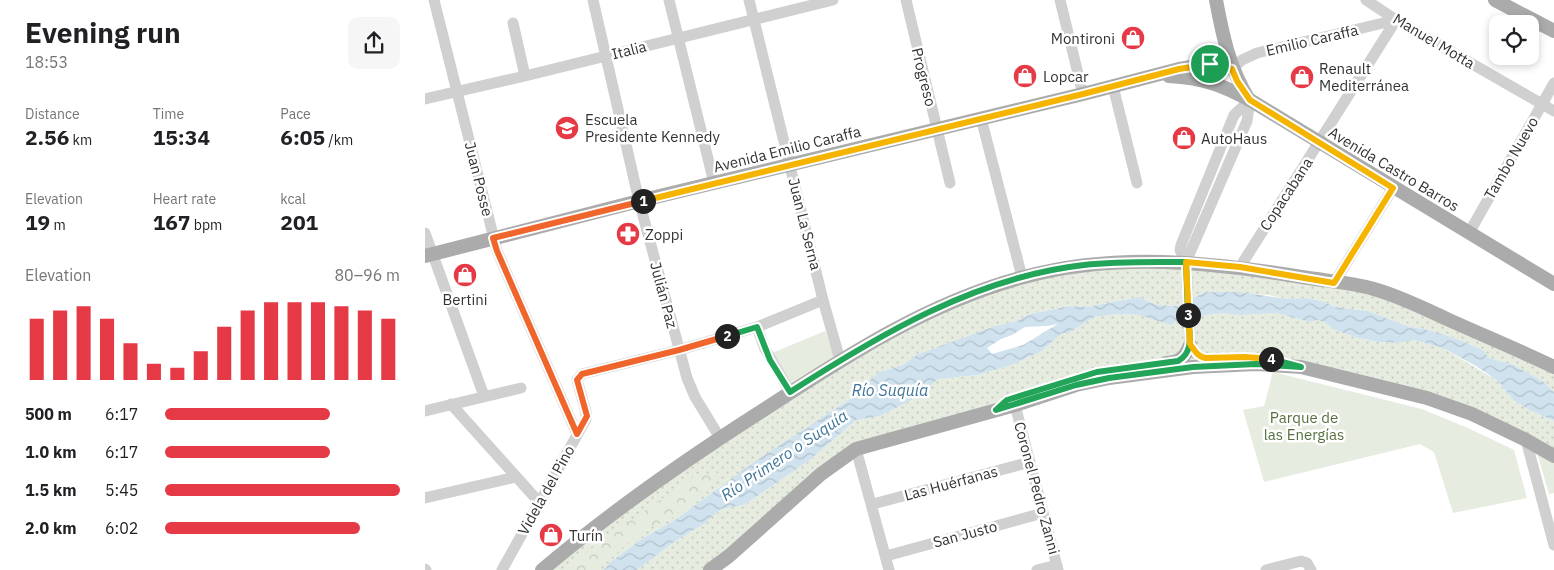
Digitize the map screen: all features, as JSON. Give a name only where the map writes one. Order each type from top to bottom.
[{"type":"main road","name":"Avenida Castro Barros","points":[[1216,0],[1232,69],[1237,81],[1250,100],[1554,284]]},
{"type":"main road","points":[[1495,0],[1554,31]]},
{"type":"main road","points":[[1210,64],[1223,53],[1225,45]]},
{"type":"main road","name":"Avenida Emilio Caraffa","points":[[428,255],[714,183],[1158,76],[1179,69],[1210,64],[1232,69]]},
{"type":"main road","name":"Avenida Emilio Caraffa","points":[[1158,76],[1207,81],[1225,87],[1250,100]]},
{"type":"main road","points":[[542,570],[611,515],[720,438],[840,360],[916,318],[957,300],[1022,277],[1083,265],[1132,262],[1240,267],[1371,288],[1400,298],[1554,367]]},
{"type":"main road","points":[[996,410],[1007,400],[1097,372],[1178,361],[1183,358],[1191,347],[1199,357],[1271,358],[1427,398],[1472,414],[1554,456]]},
{"type":"main road","points":[[715,568],[821,474],[857,449],[1015,405],[1088,382],[1193,367],[1256,364],[1301,367]]},
{"type":"street","name":"Juan Posse","points":[[434,0],[497,251],[577,434]]},
{"type":"street","name":"Julián Paz","points":[[593,0],[639,202],[679,350],[691,387],[720,438]]},
{"type":"street","points":[[669,0],[714,183]]},
{"type":"street","name":"Juan La Serna","points":[[749,0],[823,300],[840,360]]},
{"type":"street","name":"Italia","points":[[425,99],[833,0]]},
{"type":"street","name":"Progreso","points":[[906,0],[950,183]]},
{"type":"street","points":[[1060,0],[1083,94]]},
{"type":"street","name":"Manuel Motta","points":[[1366,0],[1396,20],[1554,111]]},
{"type":"street","name":"Emilio Caraffa","points":[[1232,69],[1242,60],[1257,53],[1396,20]]},
{"type":"street","name":"Copacabana","points":[[1240,267],[1396,20]]},
{"type":"street","points":[[513,23],[525,76]]},
{"type":"street","name":"Tambo Nuevo","points":[[1469,233],[1554,83]]},
{"type":"street","points":[[1113,86],[1137,183]]},
{"type":"street","points":[[1191,347],[1186,266],[1247,121],[1250,100]]},
{"type":"street","points":[[981,118],[1022,277]]},
{"type":"street","points":[[1334,283],[1393,188]]},
{"type":"street","points":[[425,233],[428,255],[484,396]]},
{"type":"street","points":[[679,350],[757,327],[823,300]]},
{"type":"street","points":[[757,327],[767,354],[790,392]]},
{"type":"street","name":"Videla del Pino","points":[[502,570],[587,416],[577,380],[582,374],[679,350]]},
{"type":"street","points":[[425,411],[521,388]]},
{"type":"street","points":[[451,404],[539,502]]},
{"type":"street","name":"Coronel Pedro Zanni","points":[[1015,405],[1057,568]]},
{"type":"street","points":[[1526,440],[1554,545]]},
{"type":"street","points":[[857,449],[889,570]]},
{"type":"street","name":"Las Huérfanas","points":[[873,504],[1030,462]]},
{"type":"street","points":[[425,498],[516,477]]},
{"type":"street","name":"San Justo","points":[[886,556],[1043,513]]},
{"type":"street","points":[[1266,570],[1301,561],[1309,566]]},
{"type":"street","points":[[1037,570],[1057,568]]},
{"type":"green space","points":[[1132,262],[1371,288],[1554,367],[1554,392],[1544,382],[1514,365],[1489,358],[1483,350],[1455,338],[1410,327],[1368,311],[1335,307],[1322,301],[1305,298],[1287,299],[1268,295],[1205,292],[1178,306],[1157,305],[1139,297],[1087,307],[1068,306],[1030,314],[1017,321],[995,326],[918,354],[903,365],[880,372],[868,381],[855,396],[723,485],[675,520],[643,538],[609,563],[604,570],[542,570],[840,360],[1022,277]]},
{"type":"green space","points":[[1218,313],[1241,315],[1276,313],[1310,322],[1318,320],[1335,330],[1358,338],[1378,342],[1399,343],[1414,340],[1443,348],[1498,381],[1513,400],[1531,411],[1554,421],[1554,456],[1472,414],[1301,367],[1109,378],[857,449],[710,570],[637,570],[674,542],[704,524],[721,509],[744,505],[775,484],[810,460],[856,420],[880,416],[918,397],[938,379],[978,375],[1011,365],[1042,351],[1062,333],[1069,333],[1094,317],[1118,314],[1140,315],[1171,325],[1179,320]]},
{"type":"green space","points":[[825,331],[835,358],[791,384],[772,353]]},
{"type":"green space","name":"Parque de las Energías","points":[[1273,372],[1422,409],[1514,450],[1527,498],[1453,513],[1434,452],[1420,444],[1264,482],[1243,410],[1264,406]]},
{"type":"green space","points":[[1536,449],[1554,461],[1554,493],[1549,494]]},
{"type":"green space","points":[[725,472],[670,520],[641,531],[598,570],[566,570],[597,544],[696,475]]},
{"type":"water","name":"Río Suquía","points":[[1205,292],[1238,292],[1287,299],[1305,298],[1322,301],[1335,307],[1368,311],[1410,327],[1455,338],[1483,350],[1489,358],[1514,365],[1544,382],[1554,392],[1554,421],[1531,411],[1513,400],[1498,381],[1476,366],[1443,348],[1414,340],[1399,343],[1378,342],[1358,338],[1335,330],[1318,320],[1310,322],[1276,313],[1241,315],[1218,313],[1179,320],[1171,325],[1139,315],[1118,314],[1094,317],[1069,333],[1062,333],[1042,351],[1011,365],[978,375],[938,379],[918,397],[880,416],[856,420],[810,460],[775,484],[744,505],[721,509],[704,524],[674,542],[637,570],[604,570],[609,563],[643,538],[675,520],[757,460],[855,396],[868,381],[880,372],[903,365],[918,354],[995,326],[1017,321],[1030,314],[1069,306],[1087,307],[1139,297],[1157,305],[1178,306]],"holes":[[[1058,324],[1023,345],[992,354],[987,348],[1025,327]]]},
{"type":"place","name":"Montironi","points":[[1133,38]]},
{"type":"place","name":"Lopcar","points":[[1025,76]]},
{"type":"place","name":"Renault Mediterránea","points":[[1302,77]]},
{"type":"place","name":"Escuela Presidente Kennedy","points":[[567,128]]},
{"type":"place","name":"AutoHaus","points":[[1184,138]]},
{"type":"place","name":"Zoppi","points":[[628,234]]},
{"type":"place","name":"Bertini","points":[[465,275]]},
{"type":"place","name":"Turín","points":[[551,535]]},
{"type":"route","points":[[1210,64],[1179,69],[1158,76],[493,238],[577,434],[587,416],[577,380],[582,374],[679,350],[757,327],[770,360],[790,392],[881,336],[957,300],[1022,277],[1083,265],[1132,262],[1186,262],[1190,344],[1187,353],[1178,361],[1127,367],[1078,377],[1007,400],[996,410],[1076,385],[1109,378],[1193,367],[1256,364],[1301,367],[1271,358],[1199,357],[1190,344],[1186,271],[1186,262],[1240,267],[1334,283],[1393,188],[1250,100],[1237,81],[1232,69],[1210,64]]},
{"type":"water label","name":"Río Primero o Suquía","points":[[784,455]]}]
